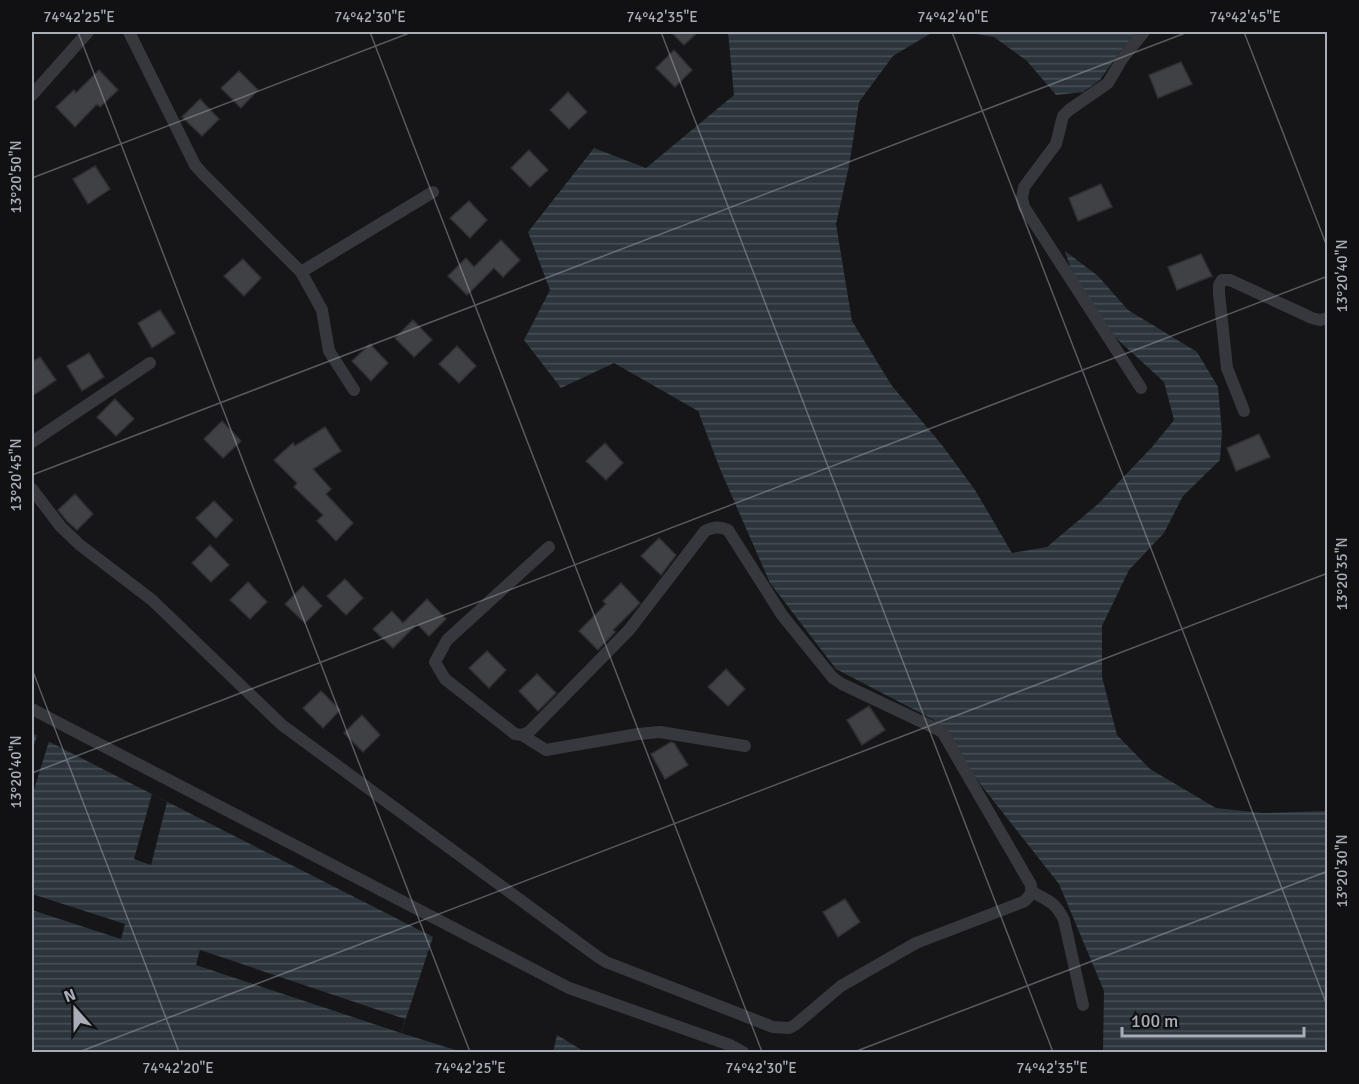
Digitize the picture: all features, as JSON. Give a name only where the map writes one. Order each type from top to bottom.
[{"type":"street","points":[[32,95],[88,32]]},
{"type":"street","points":[[129,32],[195,165],[301,272],[322,310],[329,351],[354,390]]},
{"type":"street","points":[[1141,388],[1024,207],[1022,198],[1024,187],[1056,144],[1063,116],[1108,83],[1122,59],[1144,32]]},
{"type":"street","points":[[301,272],[433,192]]},
{"type":"street","points":[[1244,411],[1227,368],[1219,293],[1222,280],[1230,280],[1312,318],[1320,320],[1328,318]]},
{"type":"street","points":[[32,442],[150,363]]},
{"type":"street","points":[[32,489],[61,527],[80,545],[152,600],[282,725],[606,962],[773,1027],[789,1028],[801,1021],[842,986],[916,943],[1023,902],[1032,891],[1031,885],[943,733],[833,678],[782,615],[728,530],[721,527],[705,531],[629,630],[529,732],[522,735]]},
{"type":"street","points":[[549,547],[447,640],[435,662],[446,679],[515,734],[522,735],[546,750],[660,732],[745,746]]},
{"type":"street","points":[[32,709],[570,988],[730,1045],[743,1053]]},
{"type":"street","points":[[1032,891],[1053,903],[1064,920],[1083,1005]]},
{"type":"shaded area","points":[[728,32],[933,32],[893,56],[859,102],[849,166],[836,224],[852,321],[892,386],[942,445],[975,490],[1012,553],[1047,547],[1098,504],[1153,446],[1174,420],[1164,382],[1105,328],[1075,283],[1065,251],[1098,276],[1128,310],[1197,352],[1218,387],[1222,432],[1220,460],[1183,496],[1164,533],[1129,570],[1102,626],[1102,677],[1117,735],[1150,769],[1216,808],[1262,813],[1327,811],[1327,1052],[1103,1052],[1104,991],[1059,884],[981,785],[934,720],[836,669],[770,583],[720,469],[698,411],[614,363],[561,388],[524,340],[550,290],[528,232],[594,148],[646,168],[734,95]]},
{"type":"shaded area","points":[[964,32],[1137,32],[1100,80],[1083,92],[1056,95],[1027,61],[994,37]]},
{"type":"shaded area","points":[[32,733],[433,937],[401,1033],[462,1052],[32,1052]]},
{"type":"shaded area","points":[[557,1035],[585,1052],[553,1052]]},
{"type":"pier","points":[[37,735],[49,741],[32,796],[32,753]]},
{"type":"pier","points":[[152,794],[167,802],[151,865],[134,859]]},
{"type":"pier","points":[[32,894],[125,924],[121,939],[32,910]]},
{"type":"pier","points":[[200,950],[405,1019],[401,1033],[196,965]]},
{"type":"building","points":[[671,32],[698,32],[684,45]]},
{"type":"building","points":[[674,50],[692,70],[675,87],[656,68]]},
{"type":"building","points":[[1181,62],[1192,84],[1158,98],[1149,75]]},
{"type":"building","points":[[99,70],[118,90],[100,107],[97,104],[75,127],[56,107],[74,90],[76,93]]},
{"type":"building","points":[[239,71],[258,90],[241,108],[221,88]]},
{"type":"building","points":[[568,92],[587,112],[569,129],[550,110]]},
{"type":"building","points":[[200,99],[219,119],[202,136],[182,117]]},
{"type":"building","points":[[529,150],[548,170],[530,187],[511,168]]},
{"type":"building","points":[[95,166],[110,189],[88,204],[73,179]]},
{"type":"building","points":[[1101,184],[1112,207],[1078,221],[1069,198]]},
{"type":"building","points":[[469,201],[487,220],[470,238],[450,218]]},
{"type":"building","points":[[501,240],[520,260],[503,277],[494,268],[467,295],[448,276],[466,258],[474,267]]},
{"type":"building","points":[[1201,254],[1212,276],[1177,290],[1168,267]]},
{"type":"building","points":[[243,259],[261,278],[244,296],[224,276]]},
{"type":"building","points":[[160,310],[175,333],[152,348],[138,323]]},
{"type":"building","points":[[413,320],[432,340],[414,357],[395,338]]},
{"type":"building","points":[[370,344],[388,363],[371,381],[352,361]]},
{"type":"building","points":[[457,346],[476,366],[459,383],[439,364]]},
{"type":"building","points":[[89,353],[104,377],[82,391],[67,366]]},
{"type":"building","points":[[40,357],[56,380],[32,396],[32,362]]},
{"type":"building","points":[[115,399],[134,419],[116,436],[97,417]]},
{"type":"building","points":[[222,421],[241,441],[223,458],[204,439]]},
{"type":"building","points":[[325,427],[341,451],[313,469],[331,489],[326,494],[353,523],[336,541],[317,521],[323,515],[294,487],[297,483],[274,460],[293,443],[295,446]]},
{"type":"building","points":[[1259,434],[1270,457],[1236,471],[1227,448]]},
{"type":"building","points":[[605,443],[623,463],[606,480],[586,461]]},
{"type":"building","points":[[75,494],[93,514],[77,530],[58,510]]},
{"type":"building","points":[[214,501],[233,520],[216,538],[196,518]]},
{"type":"building","points":[[659,538],[676,555],[661,575],[641,556]]},
{"type":"building","points":[[210,545],[229,565],[211,582],[192,563]]},
{"type":"building","points":[[345,579],[363,598],[346,615],[327,596]]},
{"type":"building","points":[[248,582],[267,602],[250,619],[230,600]]},
{"type":"building","points":[[621,583],[640,603],[613,630],[615,632],[598,650],[579,631],[606,604],[603,601]]},
{"type":"building","points":[[303,586],[322,606],[305,623],[285,604]]},
{"type":"building","points":[[427,599],[446,619],[429,636],[417,624],[393,648],[373,629],[392,611],[403,623]]},
{"type":"building","points":[[487,651],[506,670],[489,688],[469,668]]},
{"type":"building","points":[[726,669],[745,689],[728,706],[708,687]]},
{"type":"building","points":[[537,674],[556,693],[538,711],[519,691]]},
{"type":"building","points":[[321,691],[340,710],[323,728],[303,708]]},
{"type":"building","points":[[869,706],[885,730],[862,745],[847,720]]},
{"type":"building","points":[[362,715],[380,735],[363,752],[344,733]]},
{"type":"building","points":[[671,742],[674,743],[688,765],[665,779],[651,754]]},
{"type":"building","points":[[845,899],[860,922],[838,937],[823,912]]}]
